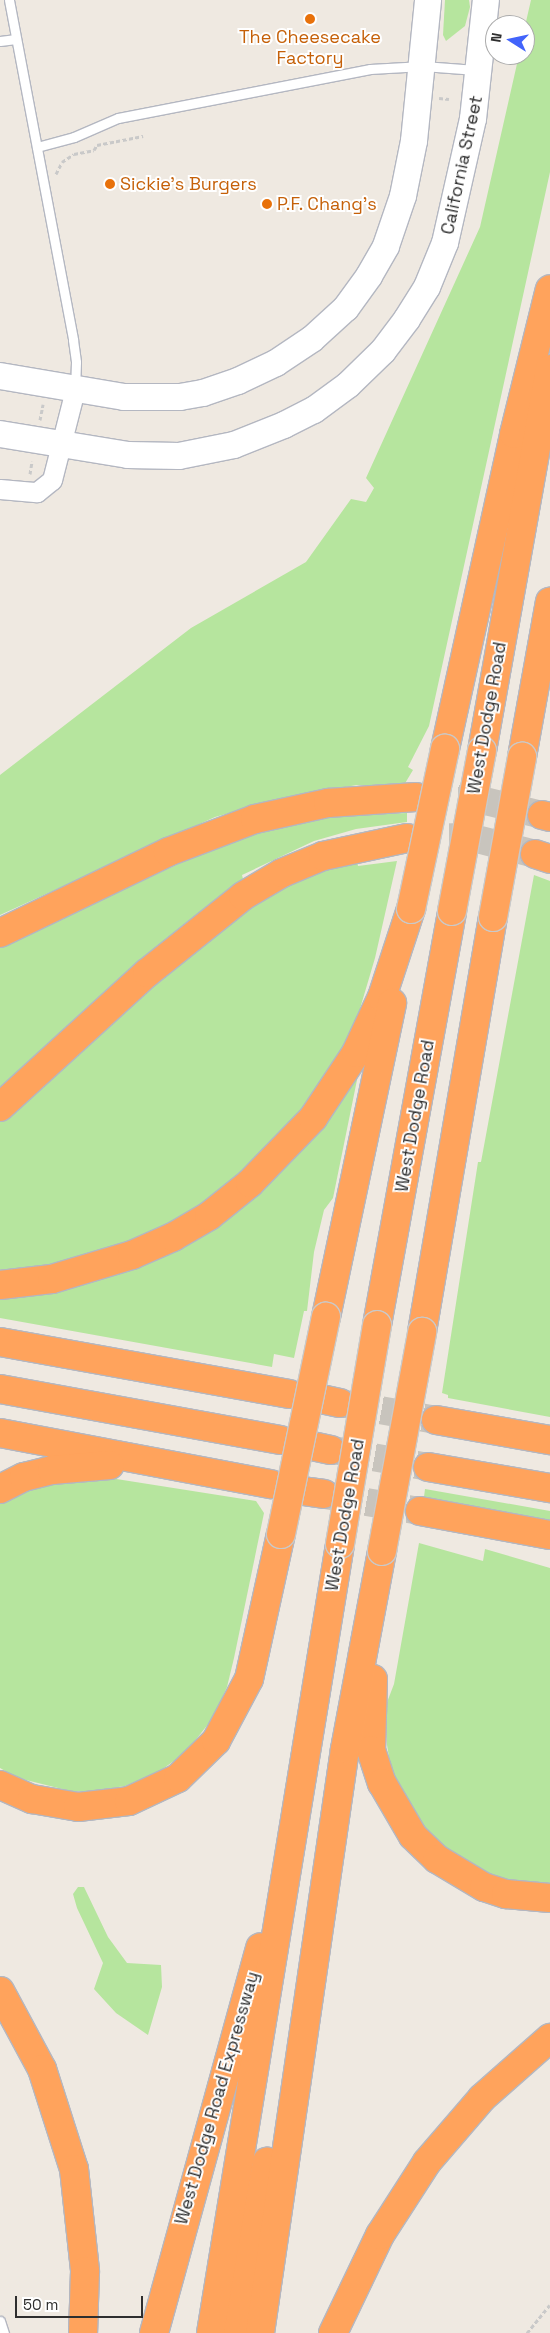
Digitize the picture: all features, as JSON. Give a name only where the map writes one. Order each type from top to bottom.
[{"type":"highway","points":[[0,1784],[32,1799],[78,1807],[129,1801],[178,1778],[216,1741],[249,1679],[445,749],[514,434],[550,289]]},
{"type":"highway","name":"West Dodge Road","points":[[287,1865],[377,1324],[550,369]]},
{"type":"highway","points":[[260,2333],[345,1749],[422,1332],[493,917],[550,601]]},
{"type":"highway","points":[[0,933],[168,852],[255,819],[335,802],[416,797]]},
{"type":"highway","points":[[0,1108],[147,973],[249,892],[323,856],[407,838]]},
{"type":"highway","points":[[0,1285],[52,1279],[132,1255],[173,1237],[209,1216],[250,1183],[313,1118],[356,1053],[382,997],[411,908]]},
{"type":"highway","points":[[0,1342],[289,1394]]},
{"type":"highway","points":[[0,1389],[280,1440]]},
{"type":"highway","points":[[436,1420],[550,1440]]},
{"type":"highway","points":[[0,1433],[271,1484]]},
{"type":"highway","points":[[0,1489],[24,1477],[80,1466],[184,1468]]},
{"type":"highway","points":[[428,1467],[550,1488]]},
{"type":"highway","points":[[420,1511],[550,1535]]},
{"type":"highway","points":[[460,1518],[550,1550]]},
{"type":"highway","points":[[370,1609],[375,1665],[370,1726],[371,1750],[382,1783],[396,1811],[413,1836],[437,1859],[459,1875],[506,1894],[550,1898]]},
{"type":"highway","points":[[211,2333],[287,1865]]},
{"type":"highway","name":"West Dodge Road Expressway","points":[[154,2333],[182,2224],[255,1964],[287,1865]]},
{"type":"highway","points":[[238,2333],[288,2045],[311,1978]]},
{"type":"highway","points":[[0,1991],[42,2069],[74,2169],[85,2271],[83,2333]]},
{"type":"highway","points":[[332,2333],[380,2235],[427,2162],[482,2098],[550,2038]]},
{"type":"main road","points":[[0,376],[74,390],[136,398],[203,393],[276,363],[312,339],[346,308],[386,246],[403,196],[423,66],[428,0]]},
{"type":"main road","name":"California Street","points":[[0,434],[153,458],[201,452],[234,445],[284,425],[314,410],[348,385],[383,350],[427,287],[445,242],[460,190],[481,70],[486,0]]},
{"type":"street","points":[[0,489],[37,492],[45,488],[57,467],[74,390]]},
{"type":"lane","points":[[9,0],[76,358],[74,390]]},
{"type":"lane","points":[[0,42],[16,38]]},
{"type":"lane","points":[[37,147],[142,112],[370,69],[423,66],[481,70]]},
{"type":"lane","points":[[0,2320],[4,2333]]},
{"type":"path","points":[[435,98],[449,99]]},
{"type":"path","points":[[57,181],[56,171],[74,154],[94,150],[97,145],[143,136]]},
{"type":"path","points":[[40,420],[44,400]]},
{"type":"path","points":[[29,481],[33,457]]},
{"type":"path","points":[[527,2333],[550,2305]]},
{"type":"green space","points":[[445,0],[469,0],[470,7],[465,26],[446,41],[443,35]]},
{"type":"green space","points":[[531,0],[550,0],[550,172],[429,726],[408,767],[413,770],[404,785],[357,785],[290,796],[215,817],[0,915],[0,775],[191,628],[306,562],[351,499],[366,502],[374,488],[366,478],[480,227],[517,65],[535,65],[535,15],[528,15]]},
{"type":"green space","points":[[407,813],[407,822],[356,829],[314,841],[242,875],[243,879],[183,925],[0,1092],[0,947],[202,853],[254,834],[338,816]]},
{"type":"green space","points":[[355,851],[358,866],[397,861],[375,958],[354,1029],[332,1071],[307,1106],[280,1138],[221,1191],[169,1224],[91,1256],[31,1270],[0,1272],[0,1118],[224,916]]},
{"type":"green space","points":[[534,875],[550,881],[550,1417],[448,1398],[448,1395],[442,1393],[478,1162],[481,1162]]},
{"type":"green space","points":[[356,1073],[358,1075],[333,1198],[324,1210],[314,1252],[307,1311],[304,1311],[294,1358],[274,1354],[272,1367],[0,1318],[0,1291],[155,1256]]},
{"type":"green space","points":[[91,1475],[256,1501],[264,1513],[227,1687],[213,1718],[186,1752],[160,1771],[125,1786],[94,1791],[70,1791],[18,1778],[0,1768],[0,1498]]},
{"type":"green space","points":[[425,1489],[550,1511],[550,1520],[435,1501],[424,1497]]},
{"type":"green space","points":[[419,1543],[483,1561],[485,1549],[550,1568],[550,1888],[496,1883],[434,1845],[393,1781],[387,1745],[386,1705],[394,1684]]},
{"type":"green space","points":[[78,1887],[84,1887],[108,1937],[127,1963],[161,1965],[162,1987],[148,2035],[116,2013],[94,1989],[103,1963],[77,1908],[73,1894]]},
{"type":"tunnel","points":[[416,797],[481,800],[542,815]]},
{"type":"tunnel","points":[[407,838],[469,837],[535,854]]},
{"type":"tunnel","points":[[340,1403],[436,1420]]},
{"type":"tunnel","points":[[333,1450],[428,1467]]},
{"type":"tunnel","points":[[325,1495],[420,1511]]},
{"type":"place","name":"The Cheesecake Factory","points":[[310,19]]},
{"type":"place","name":"Sickie's Burgers","points":[[110,184]]},
{"type":"place","name":"P.F. Chang's","points":[[267,204]]}]
